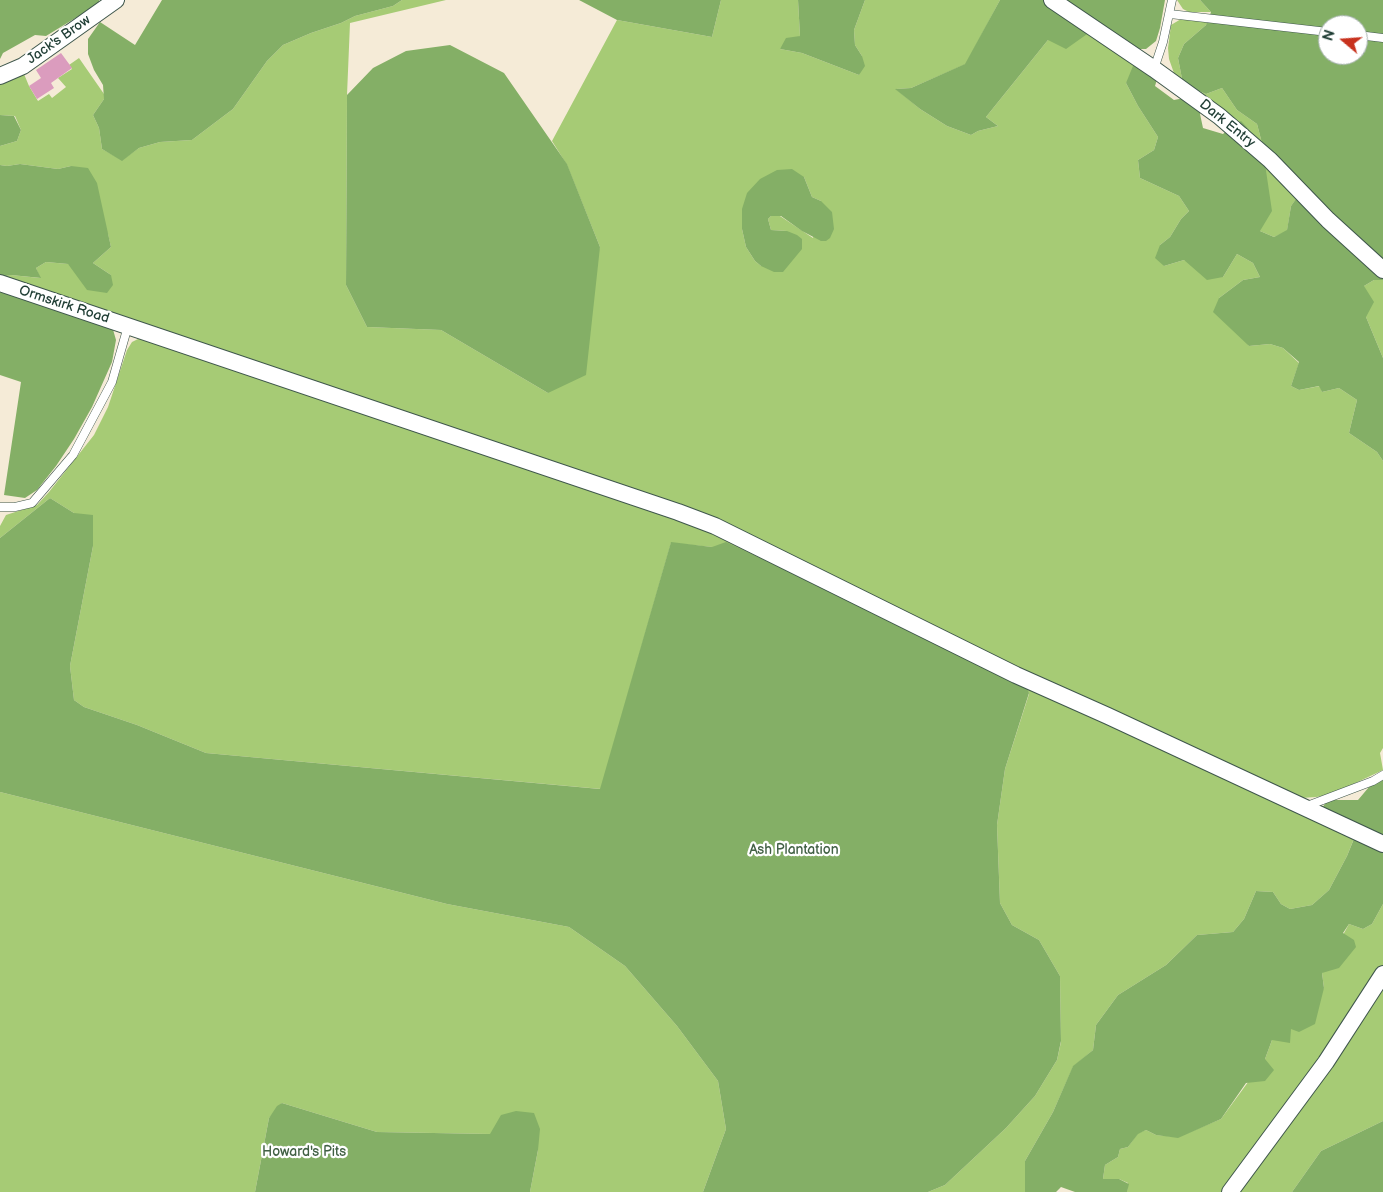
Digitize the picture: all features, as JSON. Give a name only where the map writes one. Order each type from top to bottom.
[{"type":"street","name":"Jack's Brow","points":[[0,76],[23,66],[116,0]]},
{"type":"street","name":"Dark Entry","points":[[1052,0],[1154,69],[1219,116],[1270,160],[1328,220],[1383,270]]},
{"type":"street","name":"Ormskirk Road","points":[[0,283],[715,526],[1016,675],[1383,844]]},
{"type":"street","points":[[1230,1192],[1326,1062],[1383,974]]},
{"type":"lane","points":[[1154,69],[1163,42],[1172,0]]},
{"type":"lane","points":[[1170,14],[1318,31]]},
{"type":"lane","points":[[1368,37],[1383,38]]},
{"type":"lane","points":[[0,507],[15,507],[32,503],[73,455],[112,382],[128,326]]},
{"type":"lane","points":[[1302,807],[1373,781],[1383,775]]},
{"type":"green space","points":[[0,0],[99,0],[100,3],[46,36],[35,35],[3,53],[0,59]]},
{"type":"green space","points":[[162,0],[402,0],[393,6],[355,16],[283,45],[267,61],[233,109],[192,140],[160,142],[139,148],[122,161],[102,149],[99,128],[93,115],[104,99],[103,85],[94,70],[88,54],[88,39],[100,22],[135,45]]},
{"type":"green space","points":[[402,0],[446,0],[350,23],[347,95],[346,285],[367,327],[441,330],[548,393],[600,247],[567,165],[552,141],[617,20],[712,37],[721,0],[798,0],[800,36],[780,49],[802,53],[859,75],[862,56],[855,45],[854,30],[865,0],[1000,0],[966,64],[911,88],[896,89],[920,109],[947,126],[971,135],[978,131],[998,126],[986,117],[1048,40],[1090,32],[1145,67],[1126,83],[1158,137],[1154,150],[1138,160],[1140,178],[1179,196],[1189,211],[1181,219],[1170,237],[1160,245],[1164,266],[1184,260],[1223,277],[1237,254],[1253,263],[1260,277],[1243,280],[1219,298],[1249,346],[1270,344],[1283,348],[1299,363],[1291,386],[1299,390],[1320,386],[1322,392],[1339,388],[1357,400],[1349,433],[1377,452],[1383,461],[1383,748],[1380,753],[1383,770],[1330,795],[1301,798],[1016,668],[811,568],[2,276],[40,278],[36,268],[46,262],[68,264],[111,275],[93,263],[111,247],[108,234],[71,166],[58,169],[20,164],[0,165],[0,146],[17,141],[21,130],[15,116],[0,115],[0,84],[24,74],[38,101],[49,94],[52,98],[66,87],[58,78],[72,69],[69,65],[79,58],[104,94],[104,99],[93,115],[99,128],[102,149],[122,160],[139,148],[160,142],[192,140],[233,109],[267,61],[283,45],[355,16],[393,6]],"holes":[[[804,177],[812,197],[821,201],[813,238],[780,216],[771,216],[768,219],[771,230],[787,231],[761,266],[755,261],[746,247],[742,229]]]},
{"type":"green space","points":[[579,0],[721,0],[712,37],[617,20]]},
{"type":"green space","points":[[798,0],[865,0],[854,30],[855,45],[862,56],[865,66],[859,75],[802,53],[780,49],[786,38],[800,36]]},
{"type":"green space","points":[[1000,0],[1045,0],[1090,32],[1066,49],[1048,40],[986,117],[998,126],[978,131],[971,135],[947,126],[920,109],[895,89],[911,88],[965,64]]},
{"type":"green space","points":[[1065,0],[1165,0],[1156,41],[1146,49],[1130,49]]},
{"type":"green space","points":[[1177,0],[1200,0],[1211,12],[1189,12],[1183,9]]},
{"type":"green space","points":[[1200,0],[1383,0],[1383,280],[1374,280],[1364,286],[1374,302],[1366,317],[1383,358],[1383,461],[1377,452],[1349,433],[1357,400],[1339,388],[1322,392],[1319,386],[1299,390],[1291,386],[1299,362],[1283,348],[1270,344],[1249,346],[1213,312],[1219,298],[1243,280],[1260,277],[1253,263],[1237,254],[1223,277],[1207,280],[1184,260],[1164,266],[1155,258],[1160,245],[1170,237],[1181,219],[1189,211],[1179,196],[1140,178],[1138,160],[1154,150],[1158,137],[1126,83],[1133,66],[1145,67],[1158,76],[1155,86],[1174,100],[1200,95],[1200,114],[1203,128],[1223,134],[1230,127],[1241,121],[1250,130],[1244,148],[1265,164],[1272,211],[1260,231],[1274,237],[1287,230],[1291,206],[1305,186],[1263,147],[1257,124],[1237,110],[1222,88],[1206,94],[1183,84],[1178,58],[1184,44],[1206,25],[1211,12]]},
{"type":"green space","points":[[1181,19],[1208,22],[1184,44],[1178,58],[1183,84],[1175,76],[1169,59],[1168,48],[1171,25]]},
{"type":"green space","points":[[450,45],[504,73],[567,164],[600,247],[586,375],[548,393],[441,330],[367,327],[346,285],[347,95],[373,68],[406,51]]},
{"type":"green space","points":[[1183,84],[1206,94],[1222,88],[1237,110],[1257,124],[1263,147],[1248,134],[1250,130],[1241,122],[1236,124]]},
{"type":"green space","points":[[0,115],[14,116],[21,130],[17,141],[0,146]]},
{"type":"green space","points":[[20,164],[58,169],[71,166],[88,168],[97,183],[111,247],[93,263],[111,275],[113,285],[107,293],[87,290],[68,264],[46,262],[36,268],[41,278],[11,275],[0,277],[0,165]]},
{"type":"green space","points":[[1265,164],[1299,195],[1291,206],[1287,231],[1274,237],[1260,231]]},
{"type":"green space","points":[[792,169],[804,177],[812,197],[821,201],[832,212],[834,229],[830,238],[826,241],[821,241],[802,231],[781,216],[771,216],[768,219],[771,230],[787,231],[802,239],[802,249],[783,272],[774,272],[755,261],[746,247],[742,229],[742,209],[747,193],[760,179],[777,170]]},
{"type":"green space","points":[[1374,280],[1383,280],[1383,358],[1366,317],[1364,286]]},
{"type":"green space","points":[[0,292],[112,326],[116,340],[112,362],[92,407],[74,439],[37,490],[25,498],[4,495],[21,382],[0,375]]},
{"type":"green space","points":[[140,338],[704,528],[812,583],[712,547],[671,543],[601,789],[206,753],[137,725],[84,707],[74,700],[70,666],[93,546],[74,513],[50,498],[0,538],[0,526],[6,515],[37,505],[94,435],[108,407],[127,350],[132,342]]},
{"type":"green space","name":"Ash Plantation","points":[[50,498],[74,513],[93,515],[93,546],[70,666],[74,700],[84,707],[137,725],[206,753],[600,789],[671,542],[712,547],[726,542],[1025,683],[1029,693],[1005,769],[997,825],[1000,903],[1012,925],[1039,940],[1060,976],[1061,1041],[1057,1060],[1035,1096],[1006,1128],[945,1185],[928,1192],[703,1192],[726,1129],[718,1081],[677,1026],[625,966],[569,927],[447,904],[0,792],[0,538]]},
{"type":"green space","points":[[1025,683],[1355,836],[1329,890],[1312,905],[1290,909],[1281,904],[1273,892],[1256,891],[1244,919],[1233,932],[1197,935],[1166,965],[1118,995],[1096,1025],[1093,1050],[1073,1067],[1053,1112],[1025,1161],[1025,1192],[928,1192],[945,1185],[1006,1128],[1035,1096],[1057,1060],[1061,1042],[1060,976],[1039,940],[1012,925],[1000,903],[997,825],[1005,769],[1029,694]]},
{"type":"green space","points":[[1383,780],[1383,904],[1372,924],[1363,929],[1349,924],[1343,933],[1354,940],[1356,947],[1339,968],[1322,973],[1324,988],[1315,1024],[1299,1032],[1291,1029],[1290,1043],[1272,1040],[1265,1059],[1274,1070],[1265,1081],[1246,1083],[1221,1119],[1178,1138],[1156,1135],[1146,1130],[1138,1134],[1128,1147],[1120,1149],[1118,1157],[1105,1165],[1103,1179],[1119,1179],[1129,1184],[1127,1192],[1075,1192],[1061,1187],[1056,1192],[1025,1192],[1025,1161],[1053,1112],[1073,1066],[1093,1050],[1096,1025],[1118,995],[1166,965],[1197,935],[1233,932],[1244,919],[1256,891],[1273,892],[1281,904],[1290,909],[1312,905],[1329,890],[1347,856],[1358,829],[1320,812],[1327,800],[1358,800],[1369,787]]},
{"type":"green space","points":[[0,792],[447,904],[569,927],[625,966],[677,1026],[718,1081],[726,1129],[703,1192],[530,1192],[538,1150],[490,1134],[377,1132],[282,1103],[269,1118],[255,1192],[0,1192]]},
{"type":"green space","points":[[1383,904],[1383,969],[1226,1192],[1127,1192],[1128,1183],[1119,1179],[1103,1179],[1105,1165],[1118,1157],[1120,1149],[1128,1147],[1138,1133],[1146,1130],[1156,1135],[1178,1137],[1221,1119],[1265,1059],[1272,1040],[1291,1029],[1324,988],[1322,973],[1349,924],[1363,929],[1372,924]]},
{"type":"green space","points":[[1383,983],[1383,1121],[1321,1151],[1292,1192],[1235,1192]]},
{"type":"green space","name":"Howard's Pits","points":[[282,1103],[377,1132],[490,1134],[501,1115],[516,1111],[534,1113],[540,1129],[530,1192],[255,1192],[269,1118],[277,1106]]},
{"type":"green space","points":[[1383,1121],[1383,1192],[1292,1192],[1321,1151]]},
{"type":"building","points":[[61,53],[72,68],[51,83],[54,88],[37,99],[29,86],[41,78],[36,70]]}]
